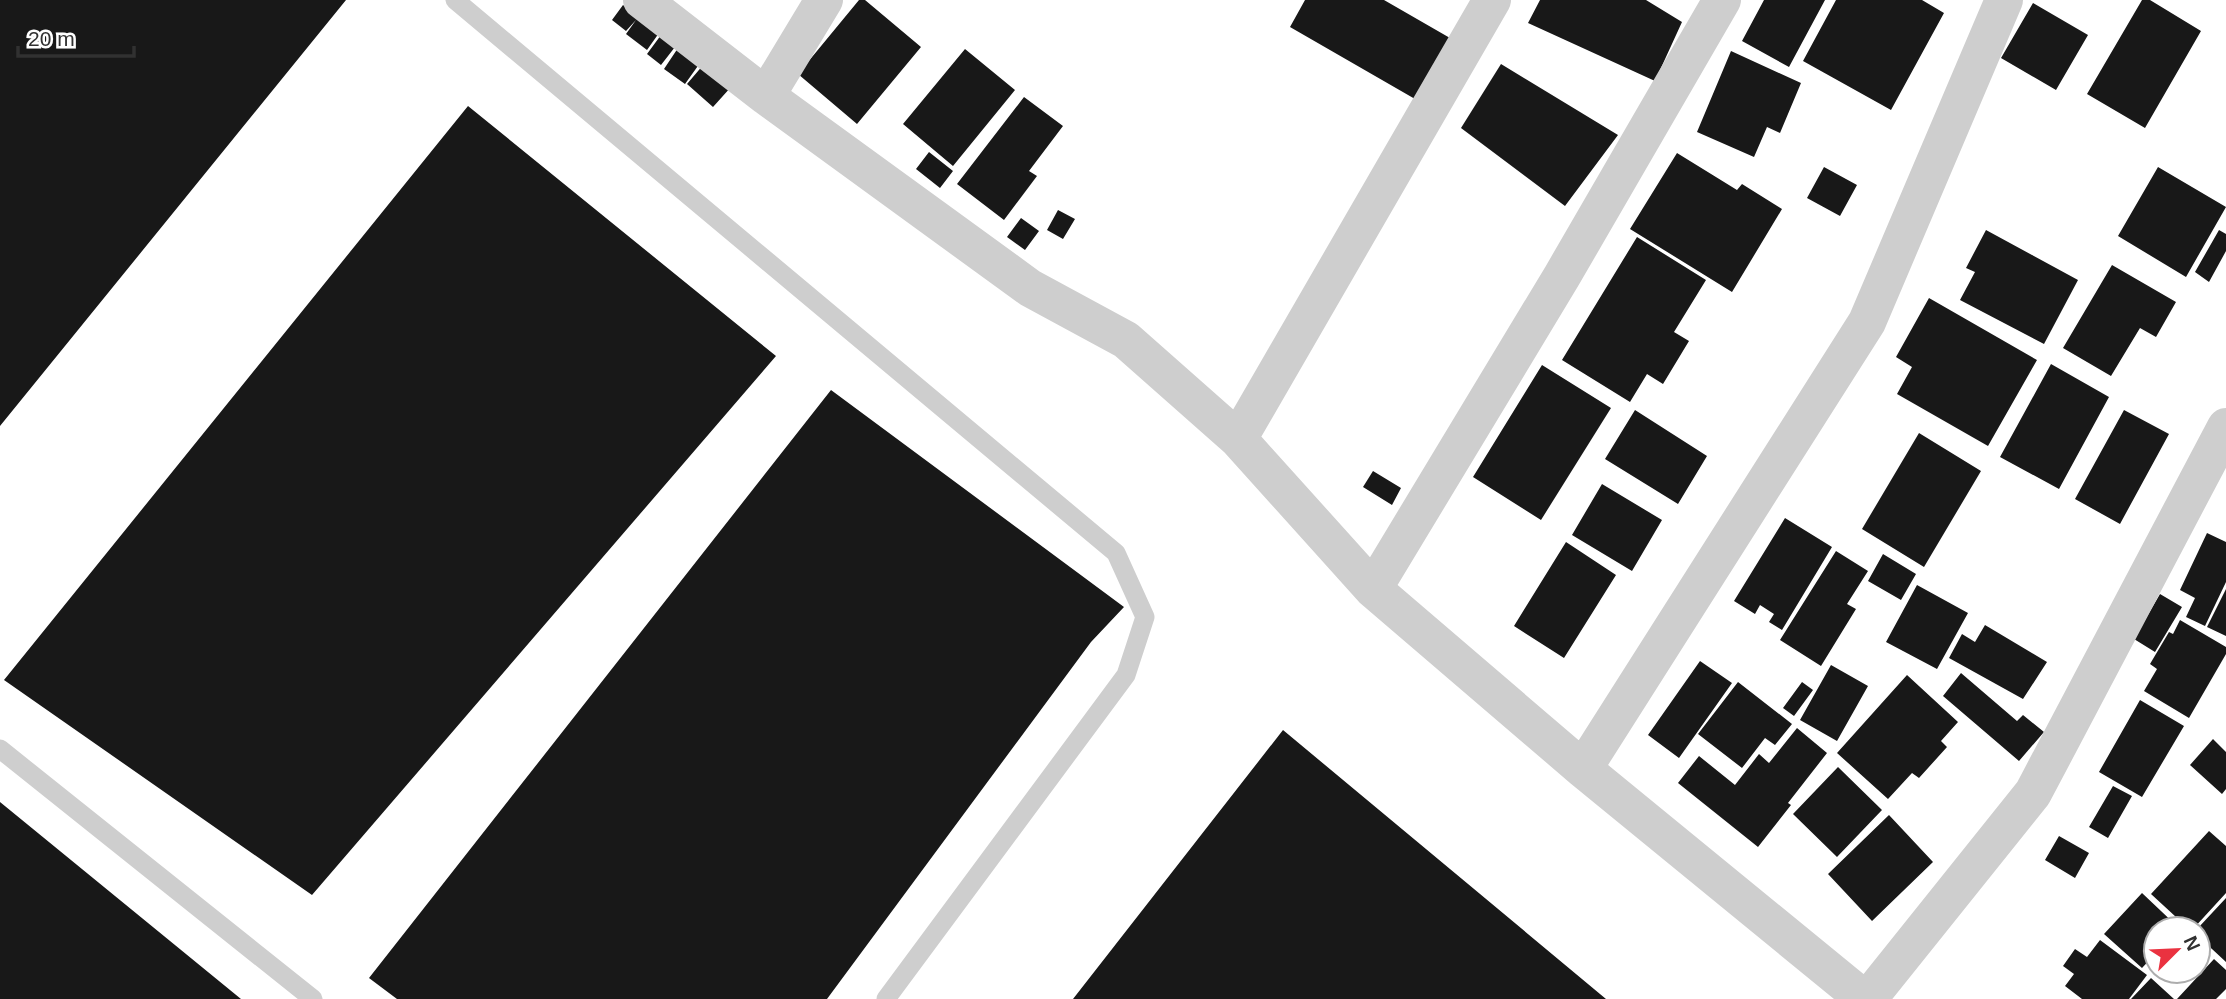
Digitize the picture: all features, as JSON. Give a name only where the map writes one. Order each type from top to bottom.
[{"type":"street","points":[[642,0],[766,96],[1030,288],[1126,340],[1238,439],[1373,589],[1583,769],[1866,999],[2034,793],[2226,427]]},
{"type":"street","points":[[766,96],[824,0]]},
{"type":"street","points":[[1238,439],[1492,0]]},
{"type":"street","points":[[1373,589],[1562,276],[1723,0]]},
{"type":"street","points":[[1583,769],[1867,322],[2004,0]]},
{"type":"lane","points":[[455,0],[1116,553],[1145,617],[1126,674],[886,999]]},
{"type":"lane","points":[[0,749],[313,999]]},
{"type":"building","points":[[0,0],[346,0],[0,426]]},
{"type":"building","points":[[859,0],[865,0],[921,47],[857,124],[798,74]]},
{"type":"building","points":[[1305,0],[1384,0],[1450,38],[1415,99],[1290,27]]},
{"type":"building","points":[[1540,0],[1646,0],[1682,22],[1655,81],[1528,23]]},
{"type":"building","points":[[1764,0],[1825,0],[1789,67],[1742,41]]},
{"type":"building","points":[[1836,0],[1922,0],[1944,13],[1891,110],[1803,61]]},
{"type":"building","points":[[2142,0],[2150,0],[2201,31],[2145,128],[2087,94]]},
{"type":"building","points":[[2033,3],[2088,35],[2056,90],[2001,58]]},
{"type":"building","points":[[623,5],[659,33],[647,50],[626,34],[636,20],[626,31],[612,20]]},
{"type":"building","points":[[661,35],[675,47],[661,65],[647,54]]},
{"type":"building","points":[[678,48],[700,63],[685,84],[664,69]]},
{"type":"building","points":[[965,49],[1015,90],[953,166],[903,124]]},
{"type":"building","points":[[1731,51],[1801,83],[1780,133],[1767,127],[1754,157],[1697,132]]},
{"type":"building","points":[[704,64],[731,87],[713,107],[687,84]]},
{"type":"building","points":[[1501,64],[1618,135],[1565,206],[1461,128]]},
{"type":"building","points":[[1024,97],[1063,126],[1029,171],[1037,176],[1004,220],[957,184]]},
{"type":"building","points":[[468,106],[776,356],[312,895],[4,680]]},
{"type":"building","points":[[929,152],[953,171],[940,188],[916,169]]},
{"type":"building","points":[[1677,153],[1737,190],[1742,184],[1782,209],[1732,292],[1630,229]]},
{"type":"building","points":[[1824,167],[1857,185],[1840,216],[1807,198]]},
{"type":"building","points":[[2158,167],[2226,207],[2186,277],[2118,236]]},
{"type":"building","points":[[1058,210],[1075,219],[1063,239],[1047,230]]},
{"type":"building","points":[[1021,218],[1039,231],[1025,250],[1007,237]]},
{"type":"building","points":[[1986,230],[2078,280],[2044,344],[1960,300],[1975,272],[1966,268]]},
{"type":"building","points":[[2219,230],[2226,234],[2226,251],[2209,282],[2195,272]]},
{"type":"building","points":[[1637,237],[1706,280],[1674,332],[1689,341],[1663,384],[1647,374],[1630,402],[1562,360]]},
{"type":"building","points":[[2112,265],[2176,302],[2156,337],[2140,328],[2111,376],[2063,348]]},
{"type":"building","points":[[1929,298],[2037,360],[1988,446],[1897,394],[1912,367],[1896,357]]},
{"type":"building","points":[[2051,364],[2109,397],[2059,489],[2000,457]]},
{"type":"building","points":[[1542,365],[1611,408],[1541,520],[1473,477]]},
{"type":"building","points":[[831,390],[1124,607],[1091,642],[827,999],[397,999],[369,978]]},
{"type":"building","points":[[1635,410],[1707,456],[1678,504],[1605,459]]},
{"type":"building","points":[[2124,410],[2169,434],[2120,524],[2075,499]]},
{"type":"building","points":[[1919,433],[1981,471],[1924,567],[1862,529]]},
{"type":"building","points":[[1373,471],[1401,488],[1392,505],[1363,487]]},
{"type":"building","points":[[1602,484],[1662,520],[1632,571],[1572,535]]},
{"type":"building","points":[[1785,518],[1832,547],[1782,630],[1769,622],[1774,614],[1760,605],[1755,614],[1734,601]]},
{"type":"building","points":[[2207,533],[2226,542],[2226,582],[2205,626],[2186,617],[2195,598],[2180,590]]},
{"type":"building","points":[[1566,542],[1616,575],[1564,658],[1514,626]]},
{"type":"building","points":[[1836,551],[1868,571],[1847,604],[1856,609],[1821,666],[1780,640]]},
{"type":"building","points":[[1883,554],[1916,574],[1901,600],[1868,581]]},
{"type":"building","points":[[1917,585],[1968,613],[1937,669],[1886,642]]},
{"type":"building","points":[[2226,589],[2226,636],[2207,627]]},
{"type":"building","points":[[2160,594],[2182,607],[2155,652],[2134,639]]},
{"type":"building","points":[[2180,620],[2226,647],[2226,654],[2189,718],[2144,691],[2157,669],[2150,664],[2169,632],[2173,634]]},
{"type":"building","points":[[1985,625],[2047,662],[2023,699],[1949,658],[1962,634],[1975,642]]},
{"type":"building","points":[[1700,661],[1732,683],[1679,758],[1648,735]]},
{"type":"building","points":[[1831,665],[1868,686],[1837,741],[1800,720]]},
{"type":"building","points":[[1961,673],[2017,721],[2023,715],[2044,732],[2019,761],[1943,696]]},
{"type":"building","points":[[1907,675],[1958,722],[1941,741],[1947,747],[1919,778],[1912,773],[1888,799],[1837,753]]},
{"type":"building","points":[[1738,682],[1792,724],[1775,745],[1765,738],[1742,768],[1698,734]]},
{"type":"building","points":[[1802,682],[1813,690],[1794,716],[1783,708]]},
{"type":"building","points":[[2140,700],[2184,726],[2142,797],[2099,772]]},
{"type":"building","points":[[1797,728],[1827,753],[1758,847],[1678,783],[1699,756],[1735,785],[1759,754],[1769,763]]},
{"type":"building","points":[[1283,730],[1606,999],[1073,999]]},
{"type":"building","points":[[2213,739],[2226,752],[2226,789],[2222,794],[2190,765]]},
{"type":"building","points":[[1838,767],[1882,810],[1837,857],[1793,814]]},
{"type":"building","points":[[2113,786],[2132,796],[2108,838],[2089,827]]},
{"type":"building","points":[[0,802],[241,999],[0,999]]},
{"type":"building","points":[[1889,815],[1933,862],[1872,921],[1828,874]]},
{"type":"building","points":[[2209,831],[2226,846],[2226,893],[2206,915],[2174,915],[2151,894]]},
{"type":"building","points":[[2059,836],[2089,853],[2075,878],[2045,860]]},
{"type":"building","points":[[2142,893],[2165,915],[2142,915],[2142,968],[2104,934]]},
{"type":"building","points":[[2226,898],[2226,962],[2212,949],[2210,915]]},
{"type":"building","points":[[2100,940],[2142,971],[2142,982],[2129,999],[2082,999],[2065,986],[2074,974],[2063,966],[2075,949],[2087,957]]},
{"type":"building","points":[[2214,959],[2226,970],[2226,989],[2216,999],[2177,999],[2190,985],[2212,985]]},
{"type":"building","points":[[2144,985],[2159,985],[2174,999],[2131,999]]}]
